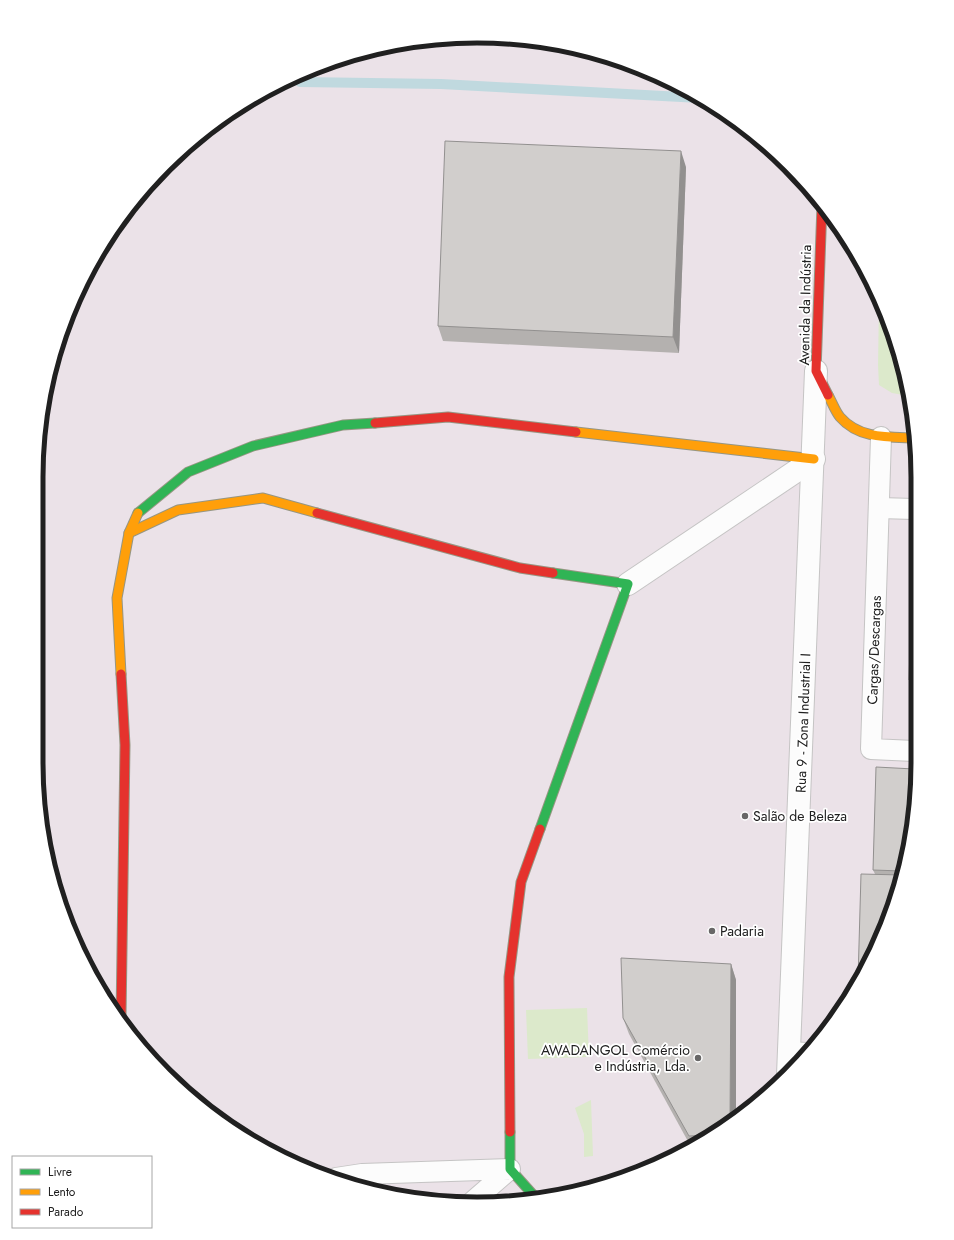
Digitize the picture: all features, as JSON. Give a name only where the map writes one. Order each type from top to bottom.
[{"type":"street","name":"Avenida da Indústria","points":[[822,214],[816,371],[840,417],[858,432],[881,437],[909,438]]},
{"type":"street","name":"Rua 9 - Zona Industrial I","points":[[798,1052],[816,371]]},
{"type":"street","points":[[121,1011],[125,745],[117,598],[129,533],[137,514],[188,472],[253,446],[343,425],[448,417],[814,459]]},
{"type":"street","points":[[532,1193],[510,1169],[509,977],[521,882],[628,584],[814,459]]},
{"type":"street","points":[[129,533],[178,510],[263,498],[520,568],[628,584]]},
{"type":"lane","name":"Cargas/Descargas","points":[[881,437],[871,749],[911,751]]},
{"type":"lane","points":[[879,508],[911,509]]},
{"type":"lane","points":[[346,1176],[362,1174],[510,1169]]},
{"type":"lane","points":[[478,1197],[510,1169]]},
{"type":"shaded area","points":[[477,43],[534,47],[562,51],[617,66],[643,76],[694,101],[718,116],[763,151],[784,170],[821,213],[853,260],[878,311],[888,337],[903,392],[910,449],[911,477],[910,791],[903,848],[888,903],[878,929],[853,980],[838,1004],[803,1049],[784,1070],[741,1107],[694,1139],[643,1164],[617,1174],[589,1182],[562,1189],[534,1193],[477,1197],[420,1193],[392,1189],[365,1182],[337,1174],[311,1164],[260,1139],[213,1107],[170,1070],[133,1027],[101,980],[76,929],[66,903],[58,875],[51,848],[47,820],[43,763],[43,477],[44,449],[51,392],[66,337],[76,311],[101,260],[116,236],[151,191],[170,170],[213,133],[260,101],[285,88],[337,66],[365,58],[392,51],[449,44]]},
{"type":"green space","points":[[879,313],[888,337],[903,395],[892,393],[879,385]]},
{"type":"green space","points":[[587,1008],[589,1057],[528,1059],[526,1010]]},
{"type":"green space","points":[[591,1100],[593,1156],[584,1157],[584,1134],[575,1108]]},
{"type":"building","points":[[445,141],[681,151],[673,337],[438,326]]},
{"type":"building","points":[[911,618],[911,680],[909,680]]},
{"type":"building","points":[[876,767],[911,769],[907,820],[903,848],[897,871],[873,870]]},
{"type":"building","points":[[861,874],[896,875],[888,903],[878,929],[858,970]]},
{"type":"building","points":[[621,958],[731,964],[730,1115],[700,1136],[689,1136],[623,1018]]},
{"type":"waterway","points":[[299,81],[441,84],[687,97]]},
{"type":"traffic: fast","points":[[138,513],[188,472],[253,446],[343,425],[375,423]]},
{"type":"traffic: fast","points":[[540,829],[628,584],[553,573]]},
{"type":"traffic: fast","points":[[510,1132],[510,1169],[532,1193]]},
{"type":"traffic: slow","points":[[828,395],[840,417],[856,429],[865,433],[884,437],[909,438]]},
{"type":"traffic: slow","points":[[576,432],[814,459]]},
{"type":"traffic: slow","points":[[129,533],[178,510],[263,498],[317,513]]},
{"type":"traffic: slow","points":[[121,674],[117,598],[129,533],[138,513]]},
{"type":"traffic: jam","points":[[822,214],[816,371],[828,395]]},
{"type":"traffic: jam","points":[[375,423],[448,417],[576,432]]},
{"type":"traffic: jam","points":[[317,513],[520,568],[553,573]]},
{"type":"traffic: jam","points":[[121,674],[125,745],[121,1011]]},
{"type":"traffic: jam","points":[[510,1132],[509,977],[521,882],[540,829]]},
{"type":"place","name":"Salão de Beleza","points":[[745,816]]},
{"type":"place","name":"Padaria","points":[[712,931]]},
{"type":"place","name":"AWADANGOL Comércio e Indústria, Lda.","points":[[698,1058]]}]
